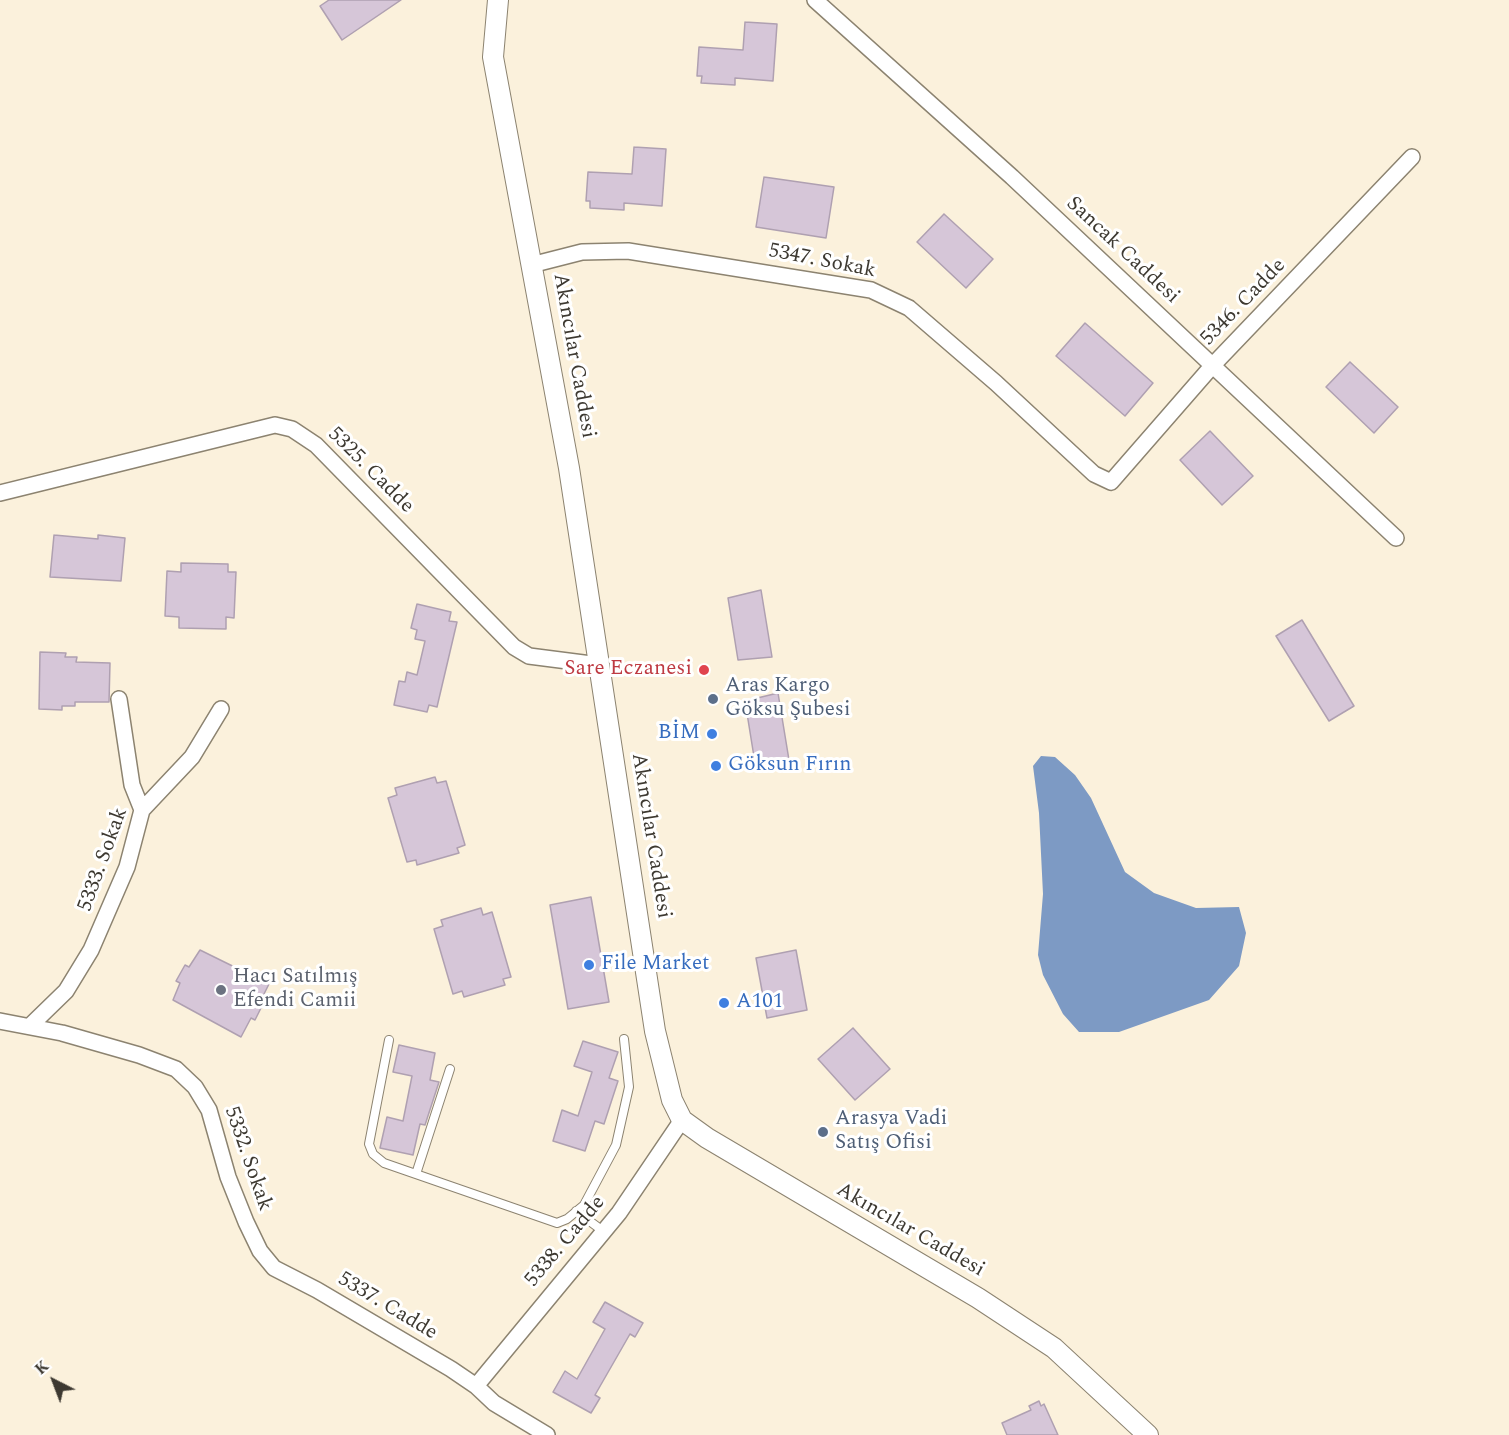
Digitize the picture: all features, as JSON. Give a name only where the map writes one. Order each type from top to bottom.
[{"type":"street","name":"Akıncılar Caddesi","points":[[498,0],[493,57],[569,468],[656,1031],[672,1100],[682,1120],[753,1168],[978,1298],[1054,1348],[1148,1435]]},
{"type":"street","name":"Sancak Caddesi","points":[[815,0],[1012,177],[1396,537]]},
{"type":"street","name":"5346. Cadde","points":[[1111,482],[1213,365],[1412,157]]},
{"type":"street","name":"5347. Sokak","points":[[531,265],[582,252],[628,251],[871,290],[909,308],[996,383],[1094,474],[1111,482]]},
{"type":"street","name":"5325. Cadde","points":[[0,493],[275,425],[292,429],[316,445],[514,647],[530,656],[599,664]]},
{"type":"street","points":[[120,699],[132,785],[142,810]]},
{"type":"street","name":"5333. Sokak","points":[[30,1026],[66,991],[91,950],[127,867],[142,810],[192,757],[221,708]]},
{"type":"street","name":"5332. Sokak","points":[[0,1021],[62,1032],[139,1055],[176,1069],[195,1087],[209,1110],[228,1177],[246,1222],[260,1251],[274,1268]]},
{"type":"street","name":"5338. Cadde","points":[[476,1386],[619,1213],[682,1120]]},
{"type":"street","name":"5337. Cadde","points":[[274,1268],[317,1290],[476,1386],[494,1403],[547,1435]]},
{"type":"lane","points":[[388,1040],[369,1144],[373,1154],[384,1163],[547,1222],[556,1223],[567,1219],[584,1205],[616,1145],[628,1087],[624,1039]]},
{"type":"lane","points":[[416,1174],[450,1069]]},
{"type":"lane","points":[[576,1211],[603,1231]]},
{"type":"water","points":[[1041,756],[1055,757],[1075,775],[1091,798],[1125,872],[1154,893],[1196,908],[1239,907],[1246,933],[1239,966],[1209,1000],[1119,1032],[1079,1032],[1063,1014],[1043,975],[1038,955],[1043,894],[1039,813],[1033,766]]},
{"type":"building","points":[[329,0],[401,0],[342,40],[320,6]]},
{"type":"building","points":[[745,22],[777,24],[773,81],[735,78],[735,85],[701,83],[702,76],[697,76],[699,47],[743,50]]},
{"type":"building","points":[[634,147],[666,149],[662,206],[624,203],[624,210],[590,208],[590,201],[586,201],[588,172],[632,174]]},
{"type":"building","points":[[764,177],[834,187],[826,238],[756,227]]},
{"type":"building","points":[[944,214],[993,259],[966,288],[917,242]]},
{"type":"building","points":[[1085,323],[1153,383],[1125,416],[1056,356]]},
{"type":"building","points":[[1350,362],[1398,407],[1374,433],[1326,387]]},
{"type":"building","points":[[1210,431],[1253,476],[1222,505],[1180,460]]},
{"type":"building","points":[[54,535],[98,539],[98,535],[125,538],[121,581],[50,577]]},
{"type":"building","points":[[181,563],[228,564],[228,572],[236,572],[234,618],[226,617],[226,629],[179,628],[179,617],[165,616],[167,571],[181,572]]},
{"type":"building","points":[[761,590],[772,657],[738,660],[728,598]]},
{"type":"building","points":[[417,604],[451,612],[449,621],[457,622],[437,707],[429,705],[427,712],[394,705],[399,681],[405,682],[407,672],[417,675],[425,641],[415,639],[417,630],[411,628]]},
{"type":"building","points":[[1302,620],[1354,706],[1329,721],[1276,636]]},
{"type":"building","points":[[40,652],[66,653],[65,657],[77,657],[76,662],[110,663],[109,702],[75,702],[75,706],[62,706],[62,710],[39,709]]},
{"type":"building","points":[[778,693],[789,760],[755,763],[745,701]]},
{"type":"building","points":[[435,777],[437,783],[446,781],[465,845],[457,848],[459,853],[417,865],[416,860],[407,862],[388,798],[397,795],[395,788]]},
{"type":"building","points":[[591,897],[609,1002],[568,1009],[550,905]]},
{"type":"building","points":[[481,908],[483,915],[492,912],[511,977],[503,979],[505,985],[464,997],[462,991],[453,994],[434,929],[443,926],[441,920]]},
{"type":"building","name":"Hacı Satılmış Efendi Camii","points":[[200,950],[269,984],[258,1006],[261,1008],[255,1020],[251,1018],[241,1037],[173,1000],[180,983],[176,981],[185,965],[189,967]]},
{"type":"building","points":[[796,950],[807,1010],[767,1018],[756,958]]},
{"type":"building","points":[[853,1028],[890,1069],[855,1100],[818,1059]]},
{"type":"building","points":[[583,1041],[618,1052],[609,1078],[618,1081],[604,1124],[595,1121],[585,1151],[553,1141],[562,1110],[578,1116],[592,1072],[574,1066]]},
{"type":"building","points":[[399,1045],[435,1053],[430,1080],[439,1082],[425,1125],[420,1124],[413,1155],[380,1148],[387,1117],[403,1121],[412,1076],[393,1072]]},
{"type":"building","points":[[605,1302],[643,1323],[635,1337],[630,1334],[595,1395],[600,1398],[591,1413],[553,1392],[565,1371],[577,1379],[605,1329],[593,1322]]},
{"type":"building","points":[[1039,1401],[1041,1406],[1044,1404],[1058,1435],[1007,1435],[1002,1423],[1031,1410],[1029,1406]]},
{"type":"place","name":"Sare Eczanesi","points":[[704,670]]},
{"type":"place","name":"Aras Kargo Göksu Şubesi","points":[[713,699]]},
{"type":"place","name":"BİM","points":[[712,734]]},
{"type":"place","name":"Göksun Fırın","points":[[716,766]]},
{"type":"place","name":"File Market","points":[[589,965]]},
{"type":"place","name":"Hacı Satılmış Efendi Camii","points":[[221,990]]},
{"type":"place","name":"A101","points":[[724,1003]]},
{"type":"place","name":"Arasya Vadi Satış Ofisi","points":[[823,1132]]}]
